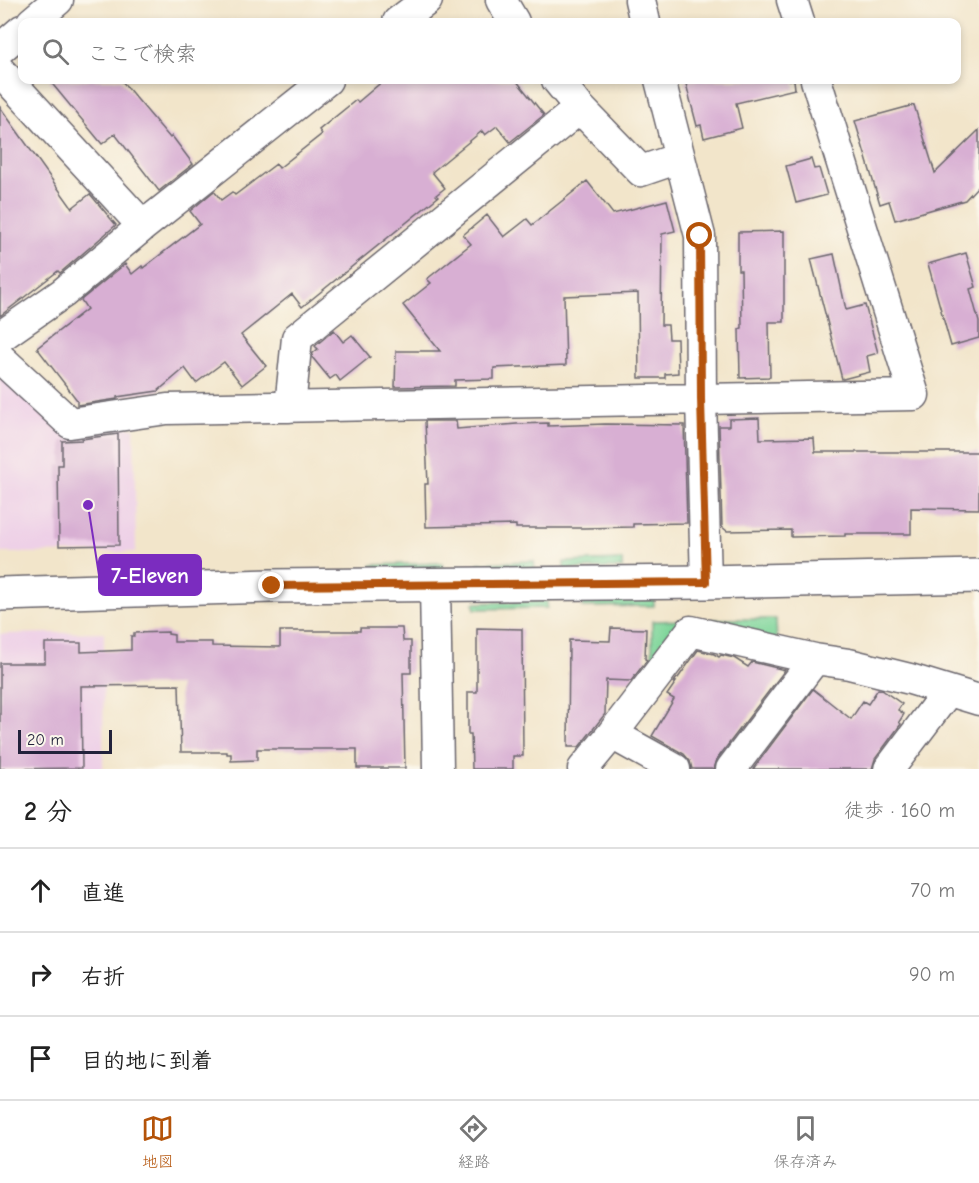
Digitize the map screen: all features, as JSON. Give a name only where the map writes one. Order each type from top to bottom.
[{"type":"street","points":[[37,18],[58,0]]},
{"type":"street","points":[[403,18],[427,0]]},
{"type":"street","points":[[501,0],[512,18]]},
{"type":"street","points":[[640,0],[644,18]]},
{"type":"street","points":[[792,0],[798,18]]},
{"type":"street","points":[[0,49],[18,33]]},
{"type":"street","points":[[0,72],[143,226]]},
{"type":"street","points":[[0,337],[63,293],[143,226],[322,84]]},
{"type":"street","points":[[560,84],[580,108],[641,171],[679,158]]},
{"type":"street","points":[[661,84],[700,236],[701,399],[706,582]]},
{"type":"street","points":[[0,358],[70,423],[167,409],[914,395],[817,84]]},
{"type":"street","points":[[290,408],[297,338],[580,108]]},
{"type":"street","points":[[0,594],[435,583],[706,582],[979,576]]},
{"type":"street","points":[[435,583],[438,769]]},
{"type":"street","points":[[583,769],[692,631],[815,659],[849,664],[910,679],[979,700]]},
{"type":"street","points":[[731,769],[815,659]]},
{"type":"street","points":[[889,769],[948,691]]},
{"type":"street","points":[[612,734],[675,769]]},
{"type":"shaded area","points":[[0,371],[47,415],[134,428],[136,552],[0,553]]},
{"type":"shaded area","points":[[104,632],[103,769],[0,769],[0,634]]},
{"type":"green space","points":[[622,560],[622,568],[564,569],[564,562]]},
{"type":"green space","points":[[534,561],[535,570],[478,571],[478,563]]},
{"type":"green space","points":[[442,563],[443,571],[373,572],[372,565]]},
{"type":"green space","points":[[654,599],[654,606],[583,607],[584,601]]},
{"type":"green space","points":[[547,601],[547,608],[475,609],[474,603]]},
{"type":"green space","points":[[776,619],[777,645],[688,624],[652,672],[652,621]]},
{"type":"building","points":[[52,84],[124,84],[170,138],[172,136],[193,164],[159,191],[115,134],[102,144]]},
{"type":"building","points":[[379,84],[519,84],[544,115],[510,142],[497,126],[485,135],[482,131],[432,172],[445,188],[436,195],[438,197],[302,307],[292,294],[241,335],[266,366],[242,385],[224,362],[196,383],[185,368],[158,391],[77,405],[77,400],[37,348],[87,309],[81,300],[125,264],[132,274],[200,224],[190,211],[214,191],[221,200],[232,192],[235,195],[276,164],[279,168],[322,134],[319,130],[356,100],[358,102]]},
{"type":"building","points":[[686,84],[794,84],[795,89],[736,103],[742,128],[704,138],[701,125],[697,126]]},
{"type":"building","points":[[914,105],[935,173],[979,130],[979,185],[965,200],[895,220],[889,201],[880,204],[855,121]]},
{"type":"building","points":[[0,107],[72,208],[90,194],[116,225],[60,273],[58,271],[0,316]]},
{"type":"building","points":[[811,159],[814,169],[819,168],[827,195],[796,203],[786,166]]},
{"type":"building","points":[[587,181],[613,214],[667,200],[675,231],[662,234],[661,325],[668,325],[669,339],[677,339],[678,373],[665,374],[665,378],[639,378],[638,293],[564,296],[566,365],[494,368],[494,379],[455,380],[455,386],[395,387],[396,351],[440,351],[403,305],[431,283],[427,279],[471,244],[463,235],[487,215],[504,237],[527,219],[532,225]]},
{"type":"building","points":[[784,231],[784,322],[769,322],[770,377],[740,378],[739,329],[742,328],[738,232]]},
{"type":"building","points":[[966,253],[976,287],[970,289],[979,322],[979,338],[951,346],[928,264]]},
{"type":"building","points":[[834,254],[846,310],[865,305],[878,353],[867,356],[870,372],[843,379],[811,259]]},
{"type":"building","points":[[334,330],[343,342],[352,335],[370,357],[340,381],[336,375],[330,379],[312,357],[318,349],[315,346]]},
{"type":"building","points":[[759,418],[760,439],[814,438],[815,452],[979,452],[979,509],[911,508],[911,534],[791,537],[791,530],[727,531],[722,527],[719,426],[729,426],[729,419]]},
{"type":"building","points":[[425,421],[456,421],[457,429],[548,423],[548,426],[684,425],[687,523],[584,528],[516,528],[516,525],[426,527],[425,484],[428,484]]},
{"type":"building","points":[[118,434],[119,545],[59,546],[58,465],[62,465],[62,441]]},
{"type":"building","points":[[360,628],[402,628],[403,641],[411,641],[411,673],[403,673],[405,768],[357,768],[357,749],[257,749],[257,760],[231,761],[231,754],[227,752],[181,752],[179,685],[81,686],[82,768],[0,769],[0,663],[45,663],[45,643],[81,643],[81,652],[131,650],[131,636],[134,636],[134,633],[168,632],[174,635],[174,642],[212,642],[212,646],[280,647],[280,631],[360,631]]},
{"type":"building","points":[[477,628],[522,629],[523,756],[513,756],[513,769],[472,769],[471,734],[468,734],[468,692],[477,692]]},
{"type":"building","points":[[611,628],[646,629],[645,659],[647,660],[631,681],[606,680],[605,714],[579,747],[568,747],[569,640],[610,641]]},
{"type":"building","points":[[698,650],[719,657],[721,655],[734,658],[748,667],[752,662],[785,670],[717,759],[714,769],[692,769],[690,761],[684,754],[652,736],[674,699],[667,695]]},
{"type":"building","points":[[813,689],[851,719],[863,701],[868,704],[878,689],[902,704],[898,710],[904,714],[899,722],[901,724],[875,759],[872,769],[753,769]]},
{"type":"place","name":"7-Eleven","points":[[88,505]]},
{"type":"route","points":[[272,586],[706,582],[701,399],[700,236]]}]
